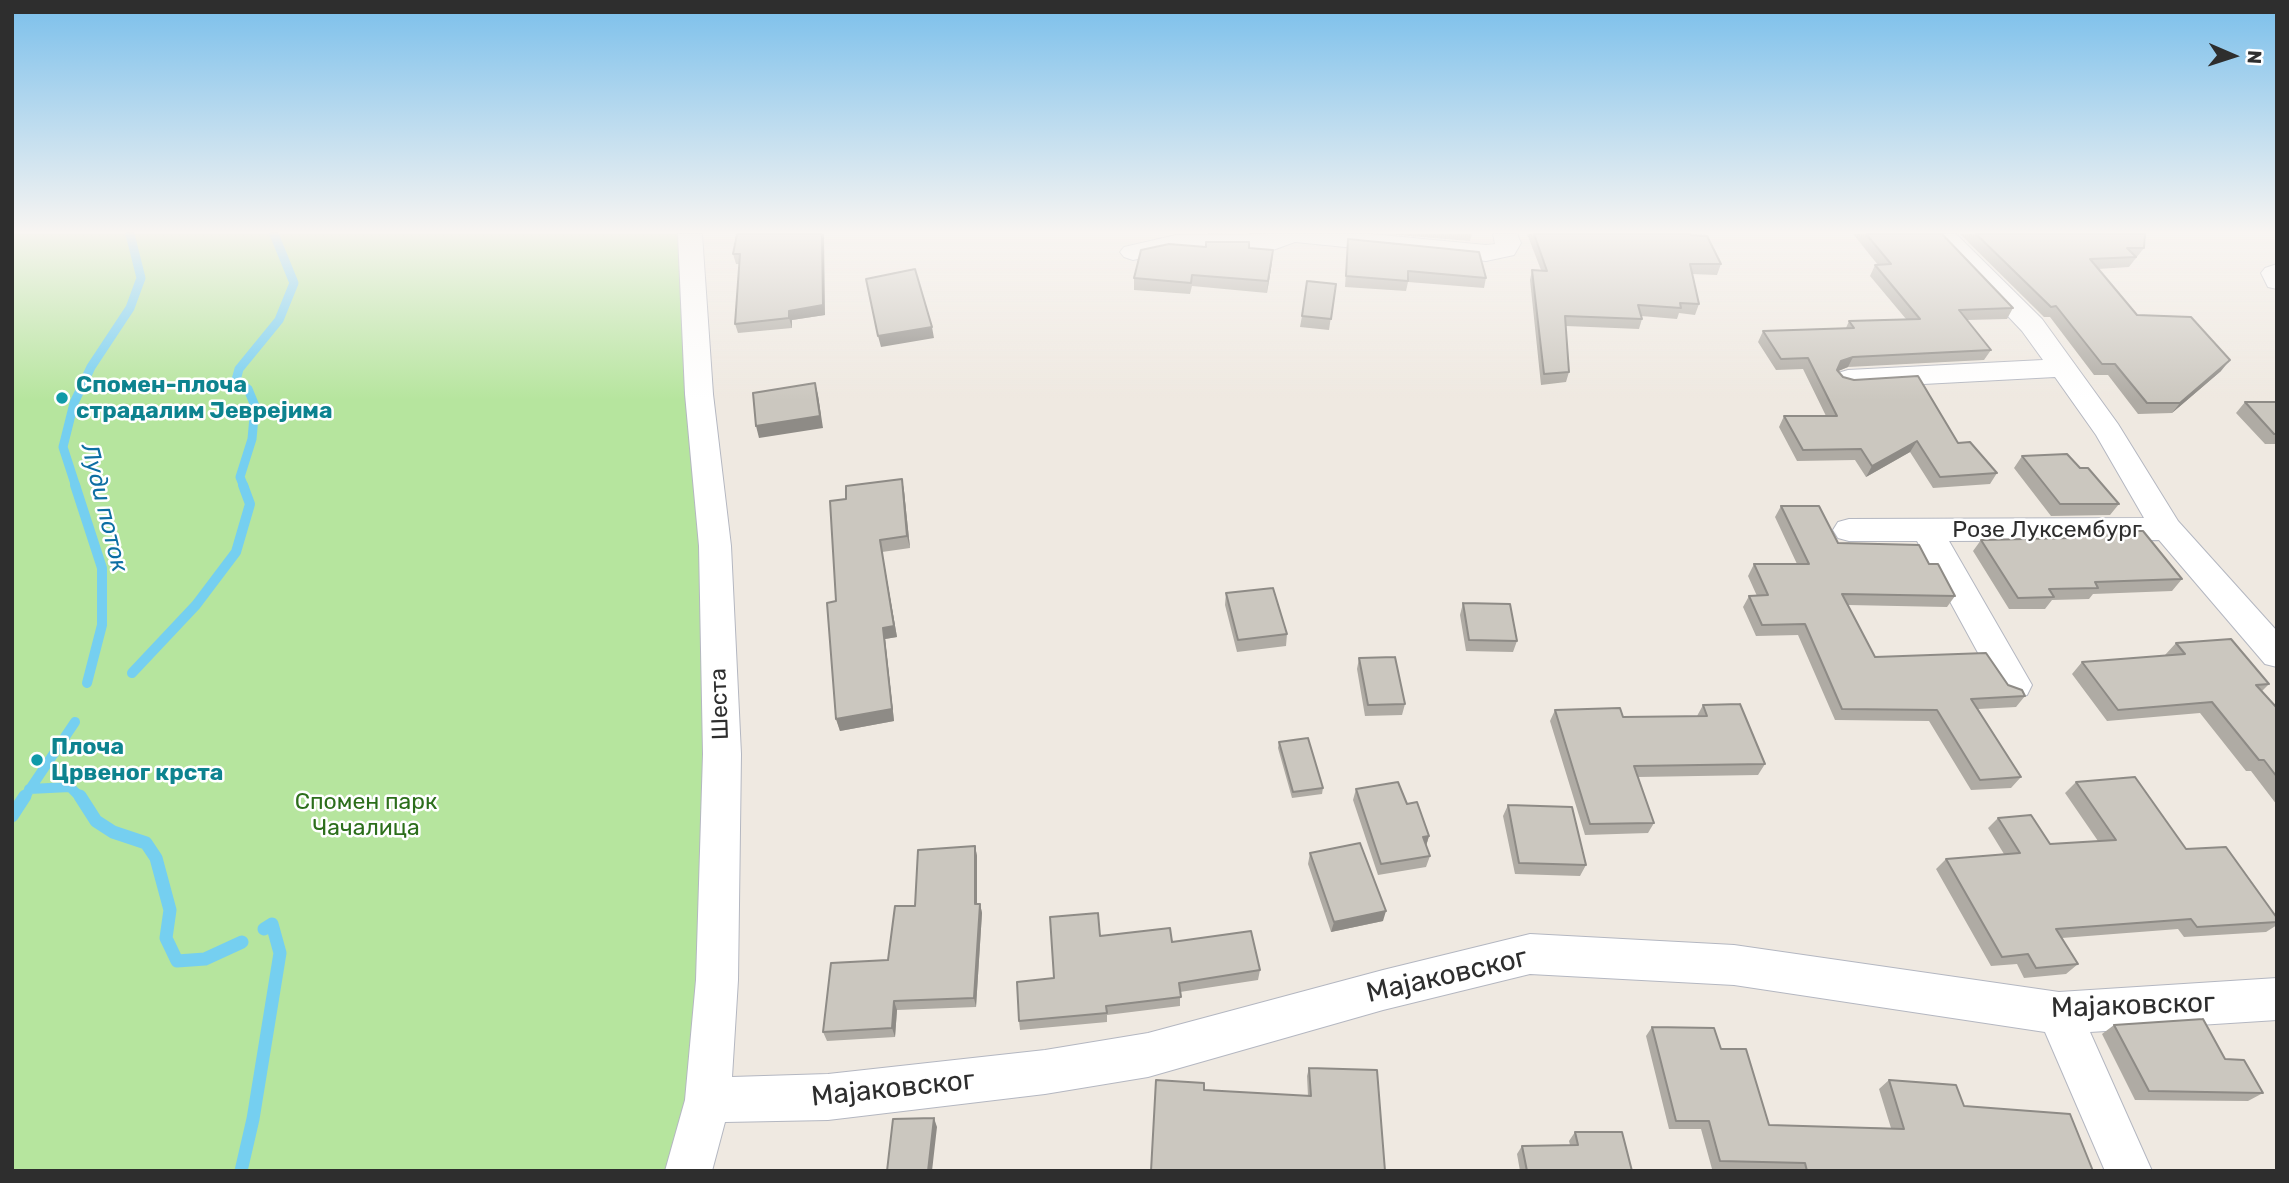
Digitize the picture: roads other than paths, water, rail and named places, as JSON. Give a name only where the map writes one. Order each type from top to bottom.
[{"type":"street","name":"Шеста","points":[[688,1171],[708,1100],[717,981],[722,754],[715,546],[699,394],[693,289]]},
{"type":"street","name":"Розе Луксембург","points":[[1997,289],[2032,325],[2108,431],[2167,529],[2277,654]]},
{"type":"street","points":[[1848,379],[2063,368]]},
{"type":"street","name":"Розе Луксембург","points":[[1849,530],[2167,529]]},
{"type":"street","name":"Розе Луксембург","points":[[1927,531],[2014,685]]},
{"type":"street","name":"Мајаковског","points":[[708,1100],[828,1097],[1045,1072],[1148,1055],[1383,989],[1530,954],[1734,965],[2059,1013],[2277,999]]},
{"type":"street","points":[[2059,1013],[2129,1171]]},
{"type":"waterway","name":"Луди поток","points":[[76,487],[63,447],[74,403],[91,367],[130,308],[137,289]]},
{"type":"waterway","points":[[244,487],[240,477],[252,439],[255,406],[248,389],[236,380],[239,369],[279,320],[291,289]]},
{"type":"waterway","name":"Луди поток","points":[[75,485],[102,568],[102,625],[87,683]]},
{"type":"waterway","points":[[132,673],[196,605],[236,552],[250,504],[243,485]]},
{"type":"waterway","points":[[30,789],[75,722]]},
{"type":"waterway","points":[[30,789],[70,787],[81,798]]},
{"type":"waterway","points":[[24,798],[30,789]]},
{"type":"waterway","points":[[12,816],[25,796]]},
{"type":"waterway","points":[[80,796],[96,821],[113,832],[146,843],[156,858],[170,910],[166,938],[177,961],[205,959],[242,942]]},
{"type":"waterway","points":[[241,1171],[253,1119],[280,953],[272,924],[264,929]]},
{"type":"place","name":"Спомен-плоча страдалим Јеврејима","points":[[62,398]]},
{"type":"place","name":"Плоча Црвеног крста","points":[[37,760]]},
{"type":"park label","name":"Спомен парк Чачалица","points":[[366,815]]}]
